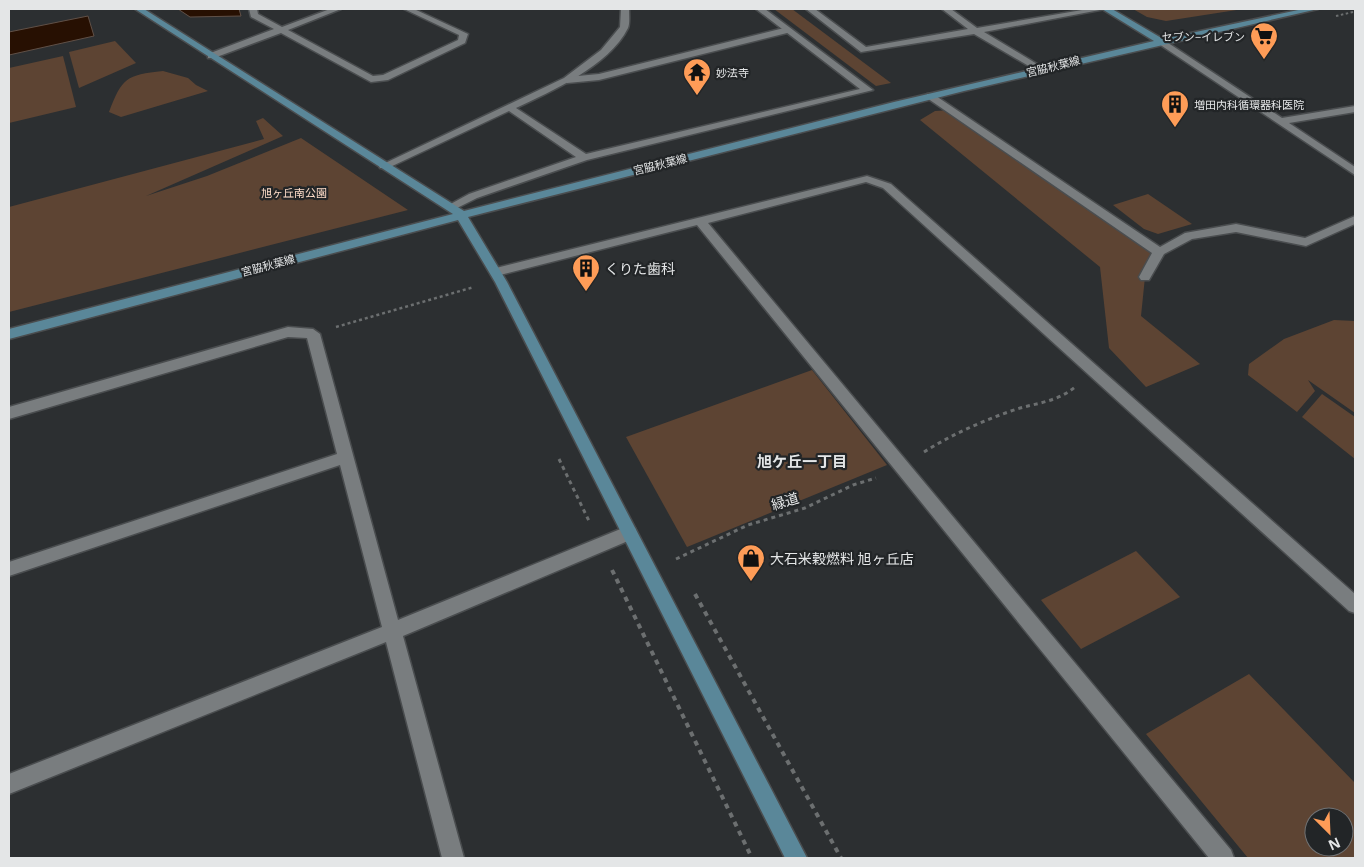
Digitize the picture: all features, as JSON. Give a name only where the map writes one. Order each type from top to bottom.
[{"type":"street","points":[[139,9],[456,211],[496,272],[796,858]]},
{"type":"street","points":[[253,9],[254,15],[371,79],[385,78],[462,41],[464,34],[408,9]]},
{"type":"street","points":[[210,56],[337,9]]},
{"type":"street","points":[[384,166],[567,80],[604,52],[624,27],[625,9]]},
{"type":"street","points":[[456,211],[473,196],[584,158],[868,90],[760,9]]},
{"type":"street","points":[[810,9],[864,50],[1101,9]]},
{"type":"street","points":[[946,9],[976,31],[1039,69]]},
{"type":"street","points":[[1106,9],[1159,40],[1282,121],[1355,172]]},
{"type":"street","name":"宮脇秋葉線","points":[[9,334],[456,211],[1159,40],[1314,9]]},
{"type":"street","points":[[567,80],[599,77],[788,30]]},
{"type":"street","points":[[930,96],[1159,252]]},
{"type":"street","points":[[509,107],[584,158]]},
{"type":"street","points":[[1282,121],[1355,109]]},
{"type":"street","points":[[496,272],[867,179],[888,186],[1355,605]]},
{"type":"street","points":[[1145,277],[1159,252],[1189,236],[1236,228],[1306,242],[1355,220]]},
{"type":"street","points":[[700,221],[1224,858]]},
{"type":"street","points":[[9,413],[288,332],[313,334],[453,858]]},
{"type":"street","points":[[9,569],[347,457]]},
{"type":"street","points":[[9,784],[393,631],[629,533]]},
{"type":"path","points":[[1334,16],[1355,12]]},
{"type":"path","points":[[313,334],[477,286]]},
{"type":"path","points":[[917,457],[955,433],[1018,409],[1054,400],[1083,384]]},
{"type":"path","name":"緑道","points":[[676,560],[748,525],[805,508],[853,485],[903,468]]},
{"type":"path","points":[[609,564],[752,858]]},
{"type":"green space","points":[[774,9],[792,9],[891,83],[876,86]]},
{"type":"green space","points":[[1133,9],[1243,9],[1166,21],[1147,17]]},
{"type":"green space","points":[[115,41],[136,63],[79,88],[69,52]]},
{"type":"green space","points":[[63,56],[76,107],[9,123],[9,68]]},
{"type":"green space","points":[[163,71],[188,78],[196,85],[208,91],[121,117],[109,112],[118,92],[127,80],[141,74]]},
{"type":"green space","points":[[951,110],[1159,252],[1145,277],[1141,316],[1200,364],[1146,387],[1109,348],[1100,267],[920,120],[935,111]]},
{"type":"green space","name":"旭ヶ丘南公園","points":[[263,118],[283,136],[146,196],[207,176],[301,138],[408,210],[9,312],[9,207],[264,139],[256,121]]},
{"type":"green space","points":[[1148,194],[1192,224],[1158,234],[1144,229],[1113,205]]},
{"type":"green space","points":[[1334,320],[1355,321],[1355,413],[1308,380],[1315,391],[1297,412],[1248,375],[1249,364],[1284,339]]},
{"type":"green space","points":[[812,370],[887,465],[687,547],[626,437]]},
{"type":"green space","points":[[1322,394],[1355,417],[1355,459],[1302,417]]},
{"type":"green space","points":[[1136,551],[1180,597],[1081,649],[1041,600]]},
{"type":"green space","points":[[1249,674],[1355,783],[1355,858],[1248,858],[1146,734]]},
{"type":"shaded area","points":[[178,9],[239,9],[241,16],[190,17]]},
{"type":"shaded area","points":[[88,16],[94,36],[9,55],[9,32]]},
{"type":"place","name":"セブン−イレブン","points":[[1264,60]]},
{"type":"place","name":"妙法寺","points":[[697,96]]},
{"type":"place","name":"増田内科循環器科医院","points":[[1175,128]]},
{"type":"place","name":"くりた歯科","points":[[586,292]]},
{"type":"place","name":"大石米穀燃料 旭ヶ丘店","points":[[751,582]]},
{"type":"district","name":"旭ケ丘一丁目","points":[[802,461]]}]
